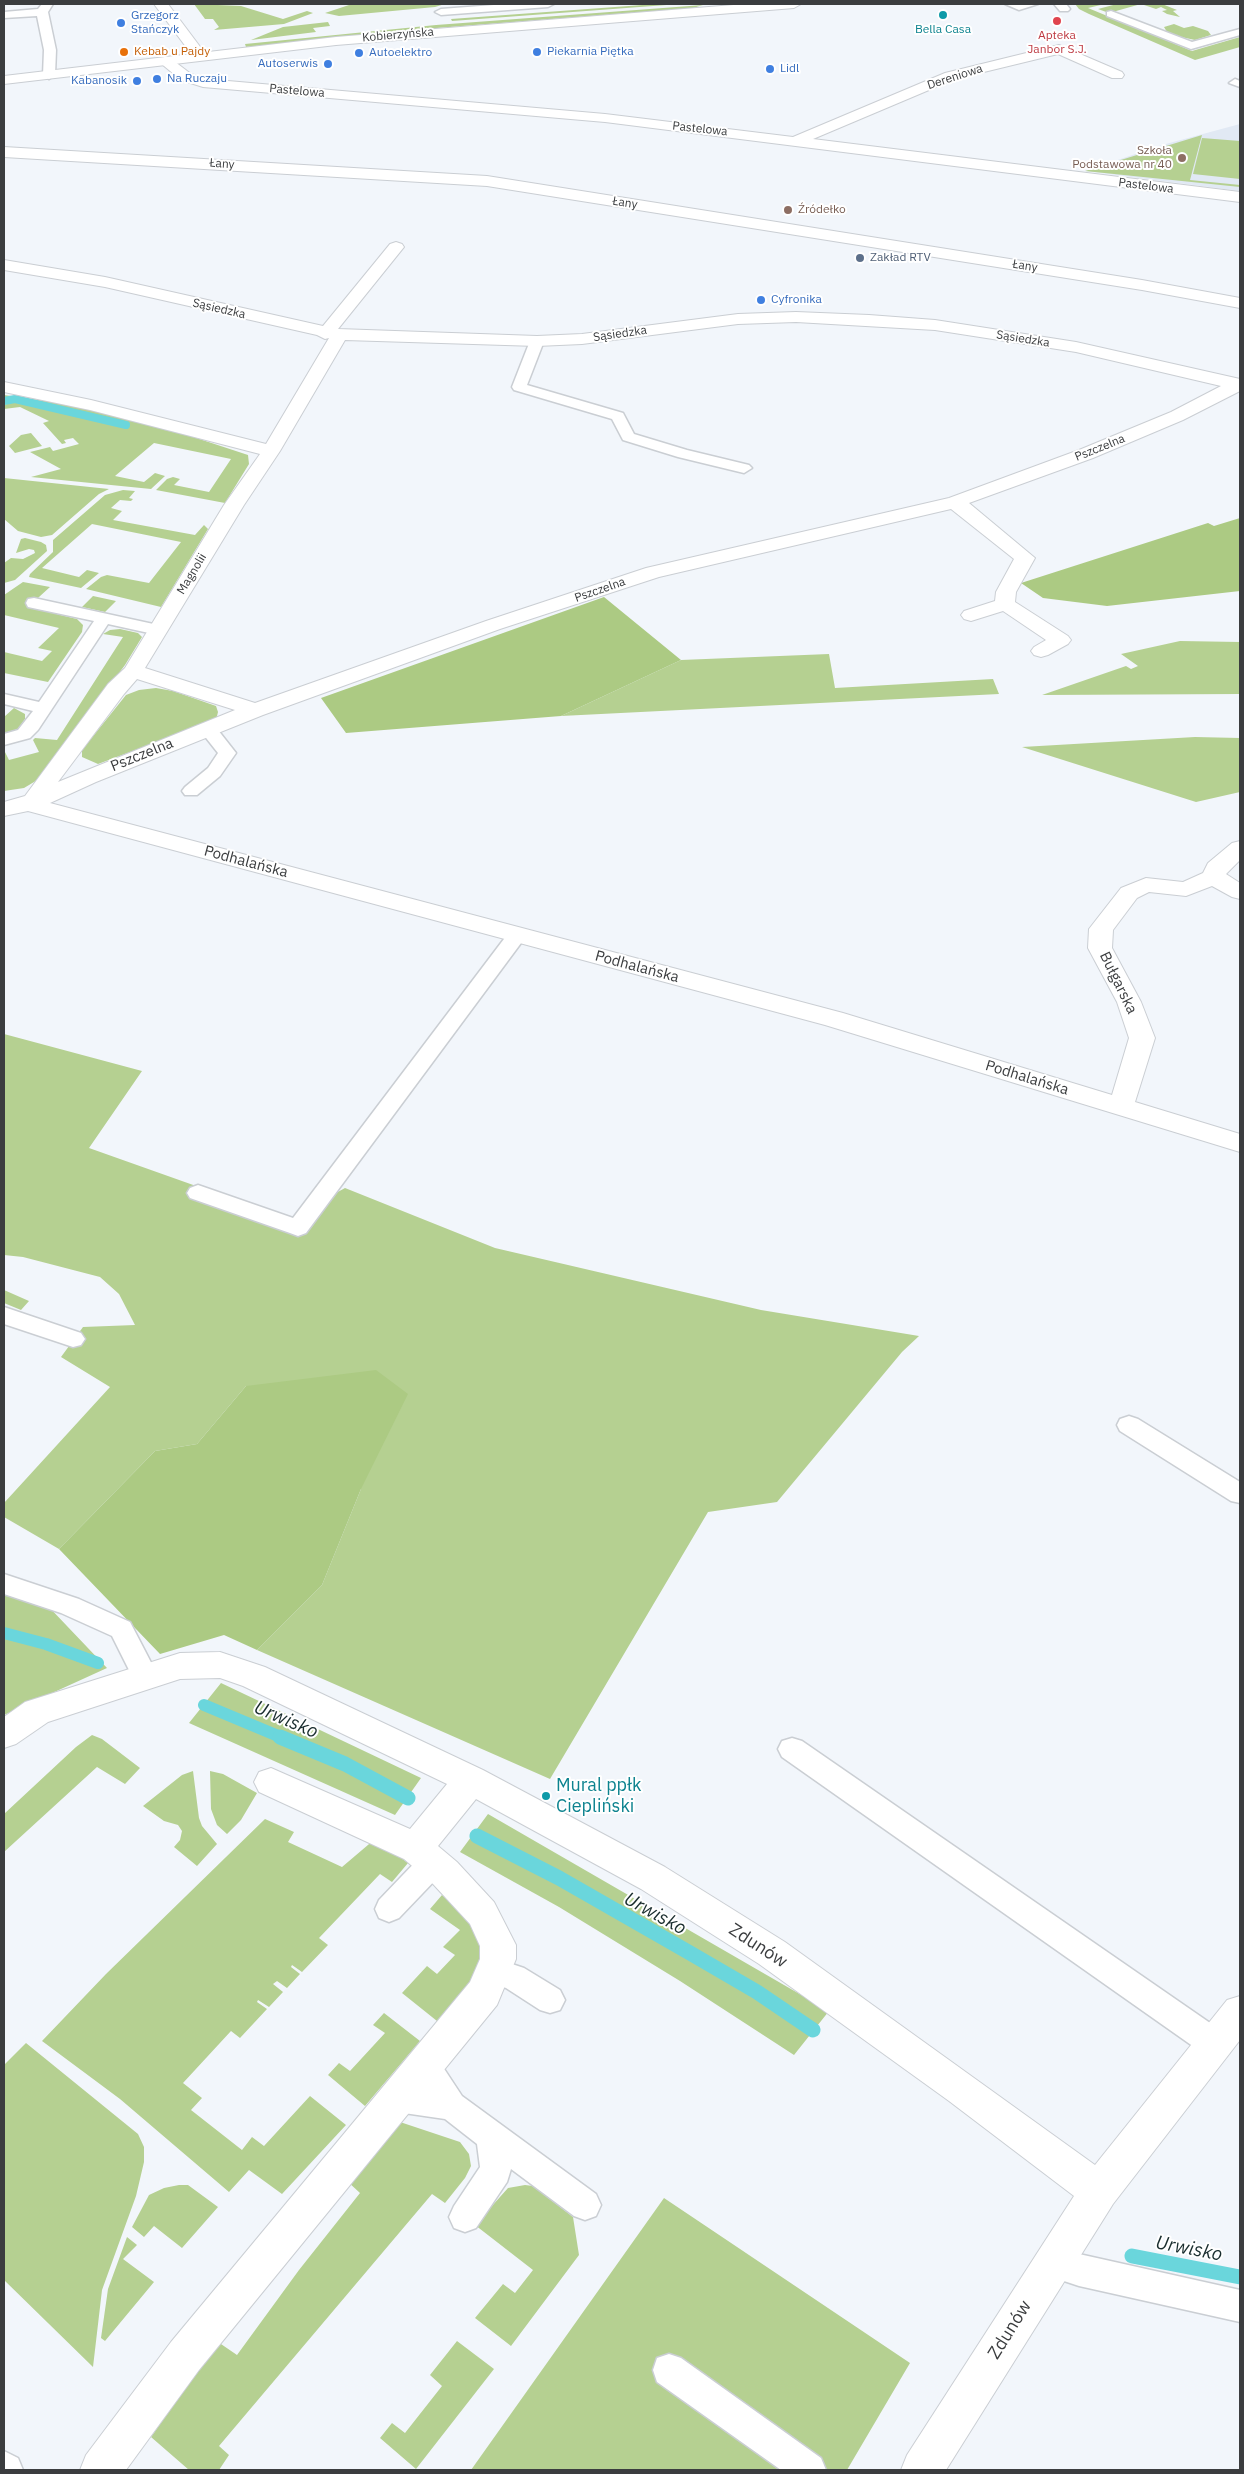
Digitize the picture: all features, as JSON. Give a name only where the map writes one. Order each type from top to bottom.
[{"type":"street","points":[[161,4],[200,56]]},
{"type":"street","name":"Kobierzyńska","points":[[4,80],[200,56],[399,35],[717,7],[794,4]]},
{"type":"street","name":"Dereniowa","points":[[797,141],[950,76],[1059,49],[1117,75]]},
{"type":"street","name":"Pastelowa","points":[[165,61],[186,77],[204,83],[605,118],[1240,197]]},
{"type":"street","name":"Łany","points":[[4,152],[115,157],[487,182],[1132,283],[1240,303]]},
{"type":"street","name":"Magnolii","points":[[30,804],[116,689],[133,671],[234,505],[271,451],[332,334],[396,247]]},
{"type":"street","name":"Sąsiedzka","points":[[4,265],[105,282],[332,334],[490,341],[537,341],[582,339],[738,319],[869,320],[935,325],[1076,347],[1239,384]]},
{"type":"street","name":"Pszczelna","points":[[30,804],[88,777],[254,710],[493,625],[653,572],[955,502],[1095,450],[1177,416],[1239,384]]},
{"type":"street","points":[[4,387],[91,405],[271,451]]},
{"type":"street","points":[[955,502],[1025,558],[1006,592],[1005,604]]},
{"type":"street","points":[[971,615],[1005,604]]},
{"type":"street","points":[[1005,604],[1061,640],[1041,651]]},
{"type":"street","points":[[133,671],[254,710]]},
{"type":"street","name":"Podhalańska","points":[[4,800],[30,804],[834,1019],[1240,1143]]},
{"type":"street","points":[[4,809],[30,804]]},
{"type":"street","points":[[1240,848],[1216,868],[1213,877],[1240,892]]},
{"type":"street","name":"Bułgarska","points":[[1122,1107],[1142,1038],[1129,1002],[1100,948],[1101,929],[1129,893],[1137,889],[1146,885],[1186,888],[1213,877]]},
{"type":"street","name":"Zdunów","points":[[4,1734],[37,1712],[180,1666],[220,1665],[254,1676],[471,1780],[654,1878],[772,1953],[962,2089],[1098,2191]]},
{"type":"street","points":[[425,1856],[471,1780]]},
{"type":"street","points":[[100,2470],[184,2356],[484,1993],[498,1959],[498,1945],[493,1931],[469,1897],[425,1856],[271,1782]]},
{"type":"street","name":"Zdunów","points":[[922,2470],[1052,2261],[1098,2191],[1240,2012]]},
{"type":"lane","points":[[441,12],[468,7],[548,4]]},
{"type":"lane","points":[[1010,4],[1019,7],[1032,4]]},
{"type":"lane","points":[[4,15],[45,8]]},
{"type":"lane","points":[[12,25],[45,8]]},
{"type":"lane","points":[[45,8],[50,50],[50,75]]},
{"type":"lane","points":[[1111,14],[1191,46],[1240,32]]},
{"type":"lane","points":[[537,341],[519,387],[618,416],[628,437],[682,454],[744,468]]},
{"type":"lane","points":[[34,603],[158,630]]},
{"type":"lane","points":[[4,740],[24,734],[44,708],[104,618]]},
{"type":"lane","points":[[4,698],[44,708]]},
{"type":"lane","points":[[191,791],[214,772],[227,753],[208,729]]},
{"type":"lane","points":[[198,1193],[298,1228],[517,935]]},
{"type":"lane","points":[[4,1315],[73,1339]]},
{"type":"lane","points":[[1129,1425],[1240,1494]]},
{"type":"lane","points":[[4,1584],[70,1606],[121,1628],[145,1676]]},
{"type":"lane","points":[[792,1748],[1214,2044]]},
{"type":"lane","points":[[390,1909],[425,1856]]},
{"type":"lane","points":[[494,1971],[514,1977],[550,2000]]},
{"type":"lane","points":[[424,2065],[451,2106],[585,2205]]},
{"type":"lane","points":[[397,2098],[451,2106]]},
{"type":"lane","points":[[465,2217],[496,2170],[495,2147],[487,2131]]},
{"type":"lane","points":[[1052,2261],[1079,2270],[1240,2306]]},
{"type":"lane","points":[[669,2370],[810,2470]]},
{"type":"shaded area","name":"Szkoła Podstawowa nr 40","points":[[1240,124],[1240,191],[1085,171],[1162,145]]},
{"type":"green space","points":[[194,4],[241,6],[283,19],[307,11],[313,13],[284,24],[214,30],[219,27],[213,19],[205,19]]},
{"type":"green space","points":[[352,4],[445,4],[435,7],[339,16],[325,13]]},
{"type":"green space","points":[[656,4],[680,4],[452,21],[451,19]]},
{"type":"green space","points":[[1075,4],[1105,4],[1088,8],[1192,51],[1240,37],[1240,47],[1195,60],[1089,14],[1079,9]]},
{"type":"green space","points":[[1117,4],[1141,4],[1109,13],[1098,9]]},
{"type":"green space","points":[[1141,4],[1162,4],[1177,10],[1173,11],[1180,17],[1167,14],[1162,11],[1167,10],[1161,7],[1156,9]]},
{"type":"green space","points":[[703,5],[693,8],[412,30],[246,47],[245,44],[436,25]]},
{"type":"green space","points":[[328,22],[330,26],[313,28],[316,32],[251,40],[283,27]]},
{"type":"green space","points":[[1174,24],[1184,28],[1193,26],[1208,31],[1211,35],[1195,40],[1167,32],[1164,27]]},
{"type":"green space","points":[[1202,135],[1190,180],[1240,185],[1240,187],[1085,171]]},
{"type":"green space","points":[[1202,138],[1240,141],[1240,179],[1193,174]]},
{"type":"green space","points":[[11,396],[88,407],[169,429],[248,455],[249,464],[225,503],[156,490],[167,479],[173,477],[180,479],[174,485],[209,492],[231,459],[154,443],[115,476],[144,482],[155,473],[165,476],[151,489],[31,477],[61,469],[30,452],[50,447],[53,451],[79,444],[73,438],[64,440],[66,443],[62,444],[43,423],[49,421],[20,407],[4,409],[4,405],[13,402],[126,427],[129,424]]},
{"type":"green space","points":[[31,433],[42,446],[15,453],[9,446],[21,435]]},
{"type":"green space","points":[[4,478],[109,489],[99,494],[52,535],[41,537],[18,531],[4,519]]},
{"type":"green space","points":[[123,490],[135,491],[129,498],[133,499],[131,501],[120,500],[111,508],[122,511],[113,520],[195,535],[204,525],[208,529],[161,607],[86,589],[101,577],[107,575],[149,583],[181,542],[92,524],[42,568],[79,577],[87,570],[99,573],[81,588],[29,577],[53,552],[53,540],[105,495]]},
{"type":"green space","points":[[1240,518],[1240,591],[1107,606],[1043,598],[1021,583],[1208,523],[1214,526]]},
{"type":"green space","points":[[25,538],[41,542],[46,545],[47,551],[15,580],[4,583],[4,563],[11,558],[23,559],[35,553],[34,550],[29,549],[16,553],[21,539]]},
{"type":"green space","points":[[23,582],[50,587],[28,607],[77,619],[83,625],[82,632],[48,682],[4,673],[4,652],[42,661],[52,651],[38,648],[59,628],[4,615],[4,595]]},
{"type":"green space","points":[[93,596],[116,601],[105,612],[82,607]]},
{"type":"green space","points":[[604,597],[681,660],[561,716],[346,733],[321,698]]},
{"type":"green space","points":[[120,629],[138,633],[142,637],[125,665],[39,779],[24,788],[4,791],[4,750],[9,760],[39,752],[33,740],[35,738],[57,740],[123,637],[103,634],[110,630]]},
{"type":"green space","points":[[1180,641],[1240,642],[1240,694],[1042,695],[1126,666],[1131,669],[1138,666],[1121,654]]},
{"type":"green space","points":[[829,654],[835,688],[993,679],[999,694],[561,716],[681,660]]},
{"type":"green space","points":[[156,688],[173,691],[216,706],[218,712],[216,720],[98,764],[82,757],[82,750],[126,695],[139,690]]},
{"type":"green space","points":[[14,708],[25,714],[25,719],[18,729],[4,733],[4,717]]},
{"type":"green space","points":[[1195,737],[1240,738],[1240,792],[1196,802],[1022,747]]},
{"type":"green space","points":[[4,1034],[142,1071],[89,1148],[289,1219],[345,1188],[495,1248],[761,1310],[919,1336],[902,1352],[777,1502],[708,1512],[550,1779],[257,1650],[322,1585],[361,1489],[246,1386],[197,1444],[155,1451],[59,1549],[4,1517],[4,1503],[110,1387],[61,1357],[83,1327],[135,1325],[119,1294],[100,1277],[23,1257],[4,1255]]},
{"type":"green space","points":[[4,1290],[29,1301],[21,1310],[4,1303]]},
{"type":"green space","points":[[376,1370],[408,1394],[361,1489],[322,1585],[257,1650],[224,1635],[160,1654],[59,1549],[155,1451],[197,1444],[246,1386]]},
{"type":"green space","points":[[27,1584],[107,1668],[4,1715],[4,1591]]},
{"type":"green space","points":[[221,1683],[421,1778],[395,1815],[189,1723]]},
{"type":"green space","points":[[92,1735],[102,1739],[140,1768],[125,1784],[97,1767],[4,1852],[4,1814],[76,1747]]},
{"type":"green space","points":[[193,1771],[199,1818],[202,1826],[217,1844],[197,1866],[174,1847],[180,1840],[182,1831],[178,1825],[164,1821],[143,1806],[182,1775]]},
{"type":"green space","points":[[210,1771],[223,1774],[257,1793],[241,1820],[227,1834],[217,1825],[211,1809]]},
{"type":"green space","points":[[488,1814],[829,2011],[794,2055],[680,1981],[559,1907],[460,1852]]},
{"type":"green space","points":[[265,1819],[294,1832],[288,1842],[342,1867],[375,1839],[408,1863],[392,1882],[380,1874],[319,1938],[328,1945],[302,1972],[292,1965],[291,1967],[300,1974],[287,1988],[277,1981],[273,1984],[283,1992],[269,2007],[258,2000],[257,2002],[267,2009],[240,2038],[231,2031],[183,2083],[202,2098],[191,2110],[242,2150],[252,2137],[264,2146],[310,2096],[346,2125],[282,2194],[249,2170],[229,2192],[120,2099],[42,2041],[106,1974]]},
{"type":"green space","points":[[442,1895],[465,1914],[479,1940],[481,1958],[472,1981],[437,2021],[402,1993],[427,1966],[437,1974],[455,1955],[443,1947],[460,1930],[430,1909]]},
{"type":"green space","points":[[384,2013],[420,2041],[365,2106],[328,2075],[339,2063],[350,2071],[385,2033],[373,2025]]},
{"type":"green space","points":[[26,2043],[138,2134],[144,2147],[144,2162],[136,2196],[102,2290],[93,2367],[4,2280],[4,2065]]},
{"type":"green space","points":[[394,2120],[460,2142],[469,2154],[471,2166],[465,2178],[445,2203],[432,2194],[219,2446],[229,2455],[219,2470],[189,2470],[151,2437],[218,2342],[237,2355],[299,2270],[360,2193],[347,2181]]},
{"type":"green space","points":[[188,2185],[218,2207],[182,2248],[154,2226],[144,2237],[132,2227],[149,2195],[164,2188]]},
{"type":"green space","points":[[525,2185],[533,2186],[573,2217],[579,2255],[511,2346],[475,2318],[503,2284],[515,2293],[533,2270],[475,2225],[508,2188]]},
{"type":"green space","points":[[664,2198],[910,2363],[847,2470],[471,2470]]},
{"type":"green space","points":[[127,2237],[137,2245],[123,2259],[154,2282],[105,2341],[101,2338],[108,2289]]},
{"type":"green space","points":[[457,2341],[494,2369],[416,2469],[380,2438],[392,2423],[405,2433],[442,2386],[430,2375]]},
{"type":"waterway","points":[[4,401],[15,399],[126,425]]},
{"type":"waterway","name":"Urwisko","points":[[4,1633],[46,1644],[98,1663]]},
{"type":"waterway","name":"Urwisko","points":[[204,1705],[283,1738]]},
{"type":"waterway","name":"Urwisko","points":[[280,1737],[345,1764],[408,1798]]},
{"type":"waterway","name":"Urwisko","points":[[477,1836],[559,1878],[690,1953],[757,1992],[813,2030]]},
{"type":"waterway","name":"Urwisko","points":[[1132,2256],[1240,2277]]},
{"type":"place","name":"Bella Casa","points":[[943,15]]},
{"type":"place","name":"Apteka Janbor S.J.","points":[[1057,21]]},
{"type":"place","name":"Grzegorz Stańczyk","points":[[121,23]]},
{"type":"place","name":"Kebab u Pajdy","points":[[124,52]]},
{"type":"place","name":"Piekarnia Piętka","points":[[537,52]]},
{"type":"place","name":"Autoelektro","points":[[359,53]]},
{"type":"place","name":"Autoserwis","points":[[328,64]]},
{"type":"place","name":"Lidl","points":[[770,69]]},
{"type":"place","name":"Na Ruczaju","points":[[157,79]]},
{"type":"place","name":"Kabanosik","points":[[137,81]]},
{"type":"place","name":"Szkoła Podstawowa nr 40","points":[[1182,158]]},
{"type":"place","name":"Źródełko","points":[[788,210]]},
{"type":"place","name":"Zakład RTV","points":[[860,258]]},
{"type":"place","name":"Cyfronika","points":[[761,300]]},
{"type":"place","name":"Mural ppłk Ciepliński","points":[[546,1796]]}]
